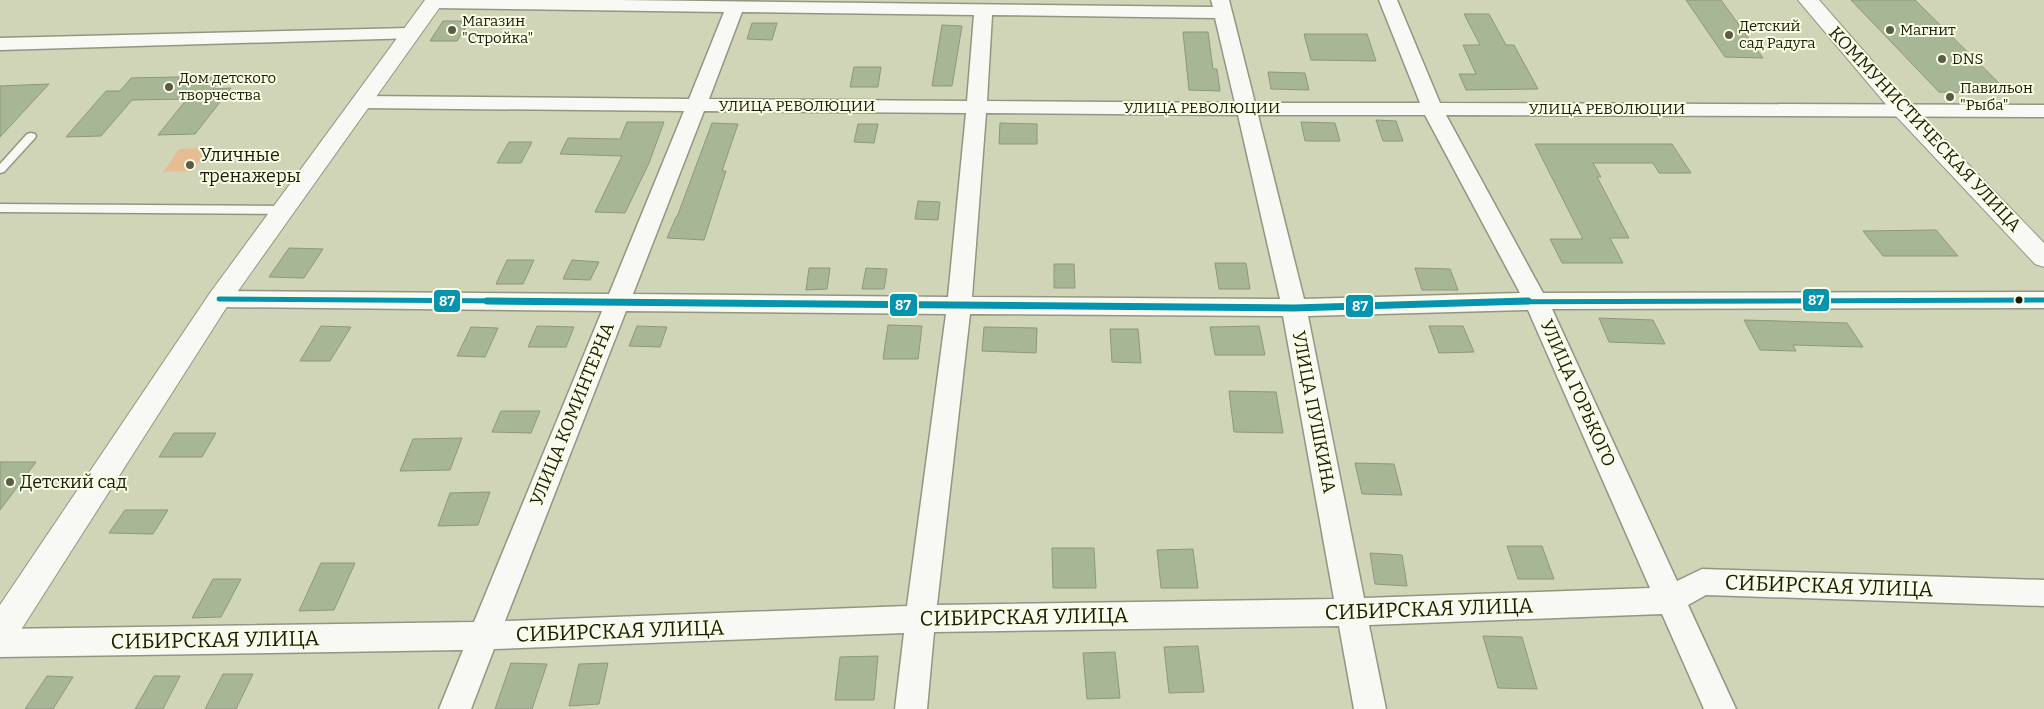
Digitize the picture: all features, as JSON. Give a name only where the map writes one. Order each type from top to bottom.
[{"type":"street","name":"УЛИЦА ГОРЬКОГО","points":[[1388,0],[1432,109],[1536,301],[1720,709]]},
{"type":"street","name":"КОММУНИСТИЧЕСКАЯ УЛИЦА","points":[[1808,0],[1903,110],[2044,258]]},
{"type":"street","points":[[0,634],[219,299],[434,2],[983,11],[1221,7]]},
{"type":"street","name":"УЛИЦА ПУШКИНА","points":[[1221,7],[1294,308],[1370,709]]},
{"type":"street","name":"УЛИЦА КОМИНТЕРНА","points":[[455,709],[735,8]]},
{"type":"street","points":[[911,709],[920,619],[959,305],[978,107],[983,11]]},
{"type":"street","points":[[0,44],[409,34]]},
{"type":"street","name":"УЛИЦА РЕВОЛЮЦИИ","points":[[361,102],[978,107],[2044,111]]},
{"type":"street","points":[[219,299],[1294,308],[1536,301],[2044,300]]},
{"type":"street","name":"СИБИРСКАЯ УЛИЦА","points":[[0,643],[483,636],[920,619],[1352,612],[1671,600],[1702,582],[2044,593]]},
{"type":"lane","points":[[0,170],[31,136]]},
{"type":"lane","points":[[0,208],[285,210]]},
{"type":"shaded area","points":[[208,148],[193,171],[163,172],[179,149]]},
{"type":"building","points":[[1686,0],[1721,0],[1763,58],[1725,57]]},
{"type":"building","points":[[1851,0],[1915,0],[2010,94],[1939,92]]},
{"type":"building","points":[[1464,14],[1489,14],[1506,45],[1514,45],[1538,89],[1466,90],[1459,74],[1476,74],[1463,45],[1480,45]]},
{"type":"building","points":[[443,21],[470,21],[457,41],[430,41]]},
{"type":"building","points":[[752,23],[777,23],[772,40],[747,39]]},
{"type":"building","points":[[942,25],[962,26],[952,86],[932,86]]},
{"type":"building","points":[[1183,32],[1208,32],[1213,69],[1217,69],[1220,91],[1189,90]]},
{"type":"building","points":[[1304,34],[1367,34],[1376,61],[1311,60]]},
{"type":"building","points":[[854,67],[881,67],[878,87],[850,87]]},
{"type":"building","points":[[1268,72],[1305,73],[1309,90],[1271,89]]},
{"type":"building","points":[[222,76],[213,89],[231,88],[195,134],[158,135],[187,99],[132,100],[101,136],[66,137],[106,91],[120,91],[131,78]]},
{"type":"building","points":[[49,84],[0,137],[0,86]]},
{"type":"building","points":[[1376,120],[1396,121],[1403,141],[1383,141]]},
{"type":"building","points":[[627,122],[664,122],[649,163],[625,213],[595,212],[622,156],[560,154],[568,138],[620,139]]},
{"type":"building","points":[[1301,122],[1335,123],[1340,141],[1305,141]]},
{"type":"building","points":[[712,123],[738,124],[722,171],[726,171],[704,240],[667,238],[677,217]]},
{"type":"building","points":[[1000,123],[1037,124],[1037,144],[999,144]]},
{"type":"building","points":[[858,124],[878,124],[874,143],[854,142]]},
{"type":"building","points":[[509,142],[532,142],[521,163],[497,163]]},
{"type":"building","points":[[1535,144],[1672,144],[1691,173],[1659,173],[1653,163],[1593,163],[1601,177],[1597,177],[1629,238],[1610,238],[1623,263],[1562,263],[1550,239],[1583,239]]},
{"type":"building","points":[[918,201],[940,202],[938,220],[915,219]]},
{"type":"building","points":[[1936,230],[1958,256],[1883,256],[1863,231]]},
{"type":"building","points":[[289,248],[323,249],[304,278],[269,277]]},
{"type":"building","points":[[507,260],[534,260],[523,284],[496,284]]},
{"type":"building","points":[[572,260],[599,262],[590,280],[563,279]]},
{"type":"building","points":[[1215,263],[1246,263],[1250,289],[1219,289]]},
{"type":"building","points":[[1054,264],[1074,264],[1075,288],[1054,288]]},
{"type":"building","points":[[809,268],[830,268],[827,289],[806,290]]},
{"type":"building","points":[[866,268],[887,269],[884,289],[862,289]]},
{"type":"building","points":[[1415,268],[1450,269],[1458,290],[1422,290]]},
{"type":"building","points":[[1599,318],[1653,320],[1665,344],[1609,342]]},
{"type":"building","points":[[1744,320],[1847,323],[1863,347],[1793,345],[1796,351],[1760,350]]},
{"type":"building","points":[[888,325],[922,326],[918,359],[883,359]]},
{"type":"building","points":[[321,326],[351,327],[330,361],[300,361]]},
{"type":"building","points":[[537,326],[574,327],[566,347],[528,347]]},
{"type":"building","points":[[637,326],[667,327],[660,347],[629,346]]},
{"type":"building","points":[[1259,326],[1265,355],[1215,355],[1210,327]]},
{"type":"building","points":[[1429,326],[1463,326],[1474,352],[1439,353]]},
{"type":"building","points":[[471,327],[498,328],[485,357],[457,356]]},
{"type":"building","points":[[984,327],[1037,328],[1036,353],[982,351]]},
{"type":"building","points":[[1110,329],[1138,329],[1141,363],[1112,362]]},
{"type":"building","points":[[1229,391],[1276,392],[1283,433],[1234,432]]},
{"type":"building","points":[[501,411],[540,411],[531,433],[492,432]]},
{"type":"building","points":[[174,433],[216,433],[202,457],[159,457]]},
{"type":"building","points":[[462,438],[450,470],[400,471],[413,439]]},
{"type":"building","name":"Детский сад","points":[[0,462],[36,462],[0,510]]},
{"type":"building","points":[[1355,463],[1394,464],[1402,495],[1362,494]]},
{"type":"building","points":[[490,492],[478,525],[438,526],[450,493]]},
{"type":"building","points":[[125,510],[168,510],[153,534],[109,533]]},
{"type":"building","points":[[1507,546],[1542,546],[1554,579],[1518,579]]},
{"type":"building","points":[[1052,548],[1094,548],[1096,588],[1053,588]]},
{"type":"building","points":[[1193,549],[1198,588],[1161,588],[1157,550]]},
{"type":"building","points":[[1370,553],[1402,555],[1407,586],[1375,584]]},
{"type":"building","points":[[321,563],[355,563],[334,610],[299,611]]},
{"type":"building","points":[[213,579],[241,579],[221,617],[192,618]]},
{"type":"building","points":[[1483,636],[1522,637],[1537,689],[1498,688]]},
{"type":"building","points":[[1198,646],[1204,692],[1169,693],[1164,647]]},
{"type":"building","points":[[1115,652],[1120,698],[1087,699],[1083,653]]},
{"type":"building","points":[[878,656],[874,700],[835,700],[840,657]]},
{"type":"building","points":[[511,663],[547,664],[532,709],[495,709]]},
{"type":"building","points":[[608,663],[599,704],[569,706],[579,664]]},
{"type":"building","points":[[223,674],[253,674],[236,709],[205,709]]},
{"type":"building","points":[[47,676],[73,677],[53,709],[25,709]]},
{"type":"building","points":[[154,676],[180,676],[163,709],[135,709]]},
{"type":"transit line","name":"87","points":[[219,299],[1294,308],[1536,301],[2044,300]]},
{"type":"place","name":"Магазин \"Стройка\"","points":[[452,30]]},
{"type":"place","name":"Магнит","points":[[1890,30]]},
{"type":"place","name":"Детский сад Радуга","points":[[1729,35]]},
{"type":"place","name":"DNS","points":[[1942,59]]},
{"type":"place","name":"Дом детского творчества","points":[[169,87]]},
{"type":"place","name":"Павильон \"Рыба\"","points":[[1950,97]]},
{"type":"place","name":"Уличные тренажеры","points":[[190,165]]},
{"type":"place","name":"Детский сад","points":[[10,482]]}]
